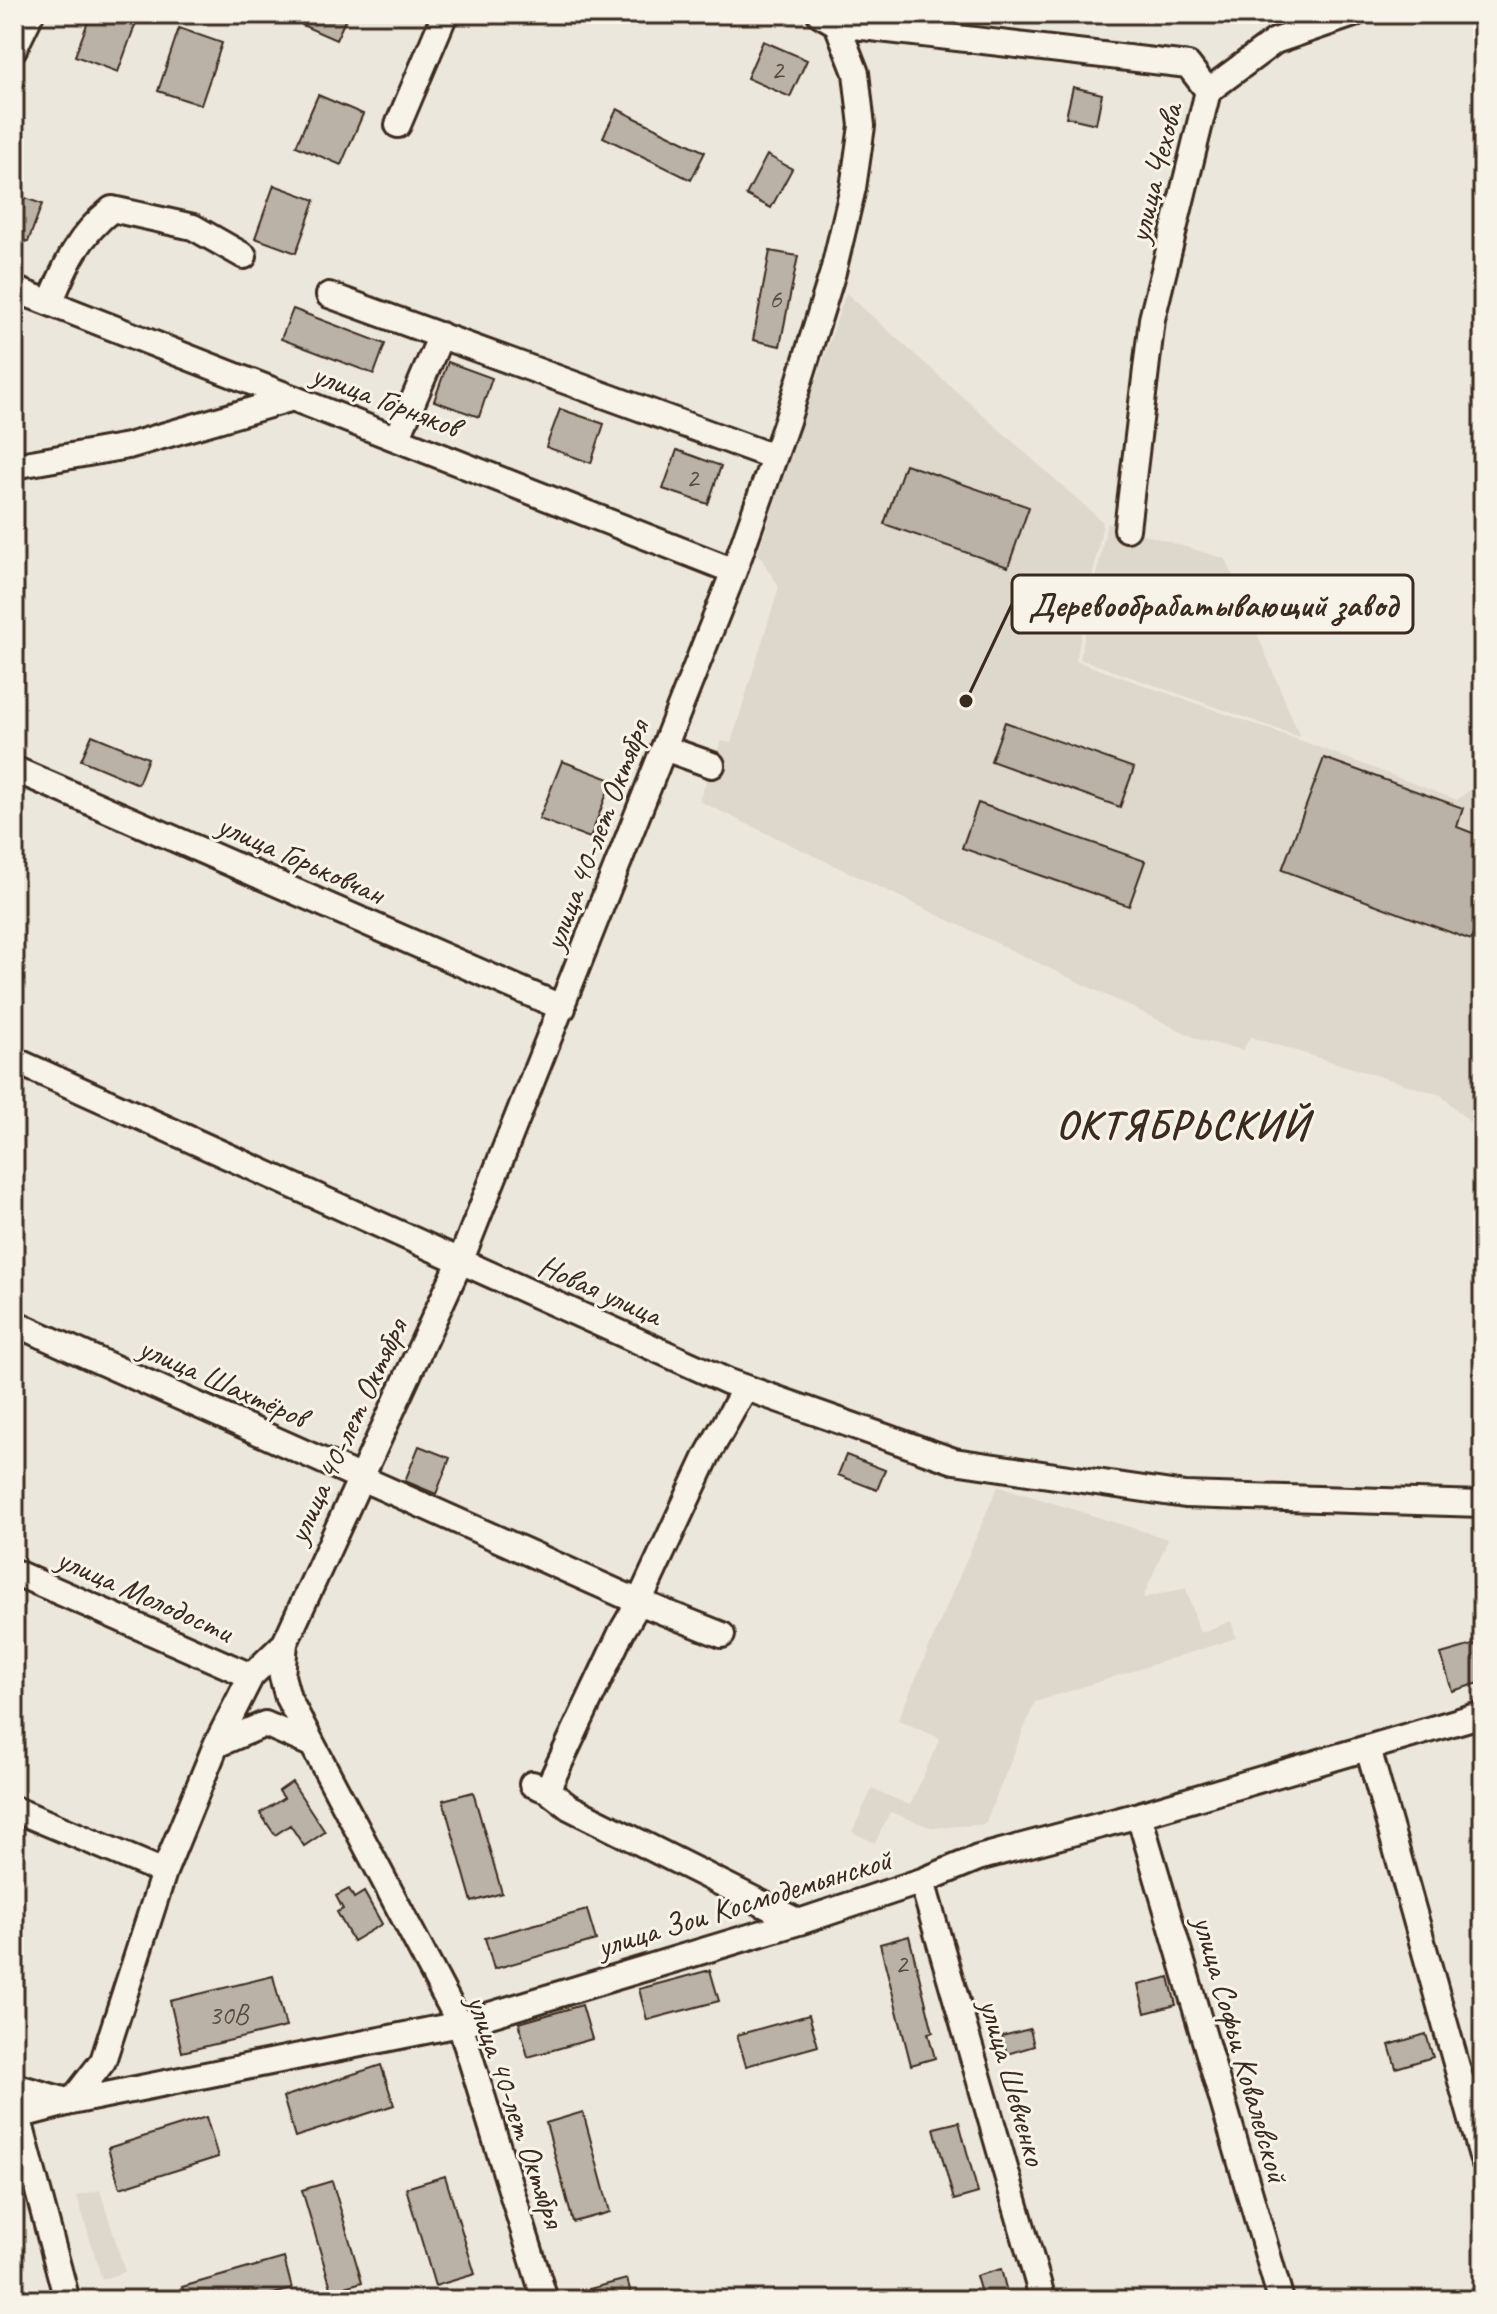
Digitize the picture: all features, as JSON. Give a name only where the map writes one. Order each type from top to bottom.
[{"type":"street","points":[[14,49],[31,14]]},
{"type":"street","points":[[398,125],[445,14]]},
{"type":"street","points":[[1208,91],[1275,41],[1354,14]]},
{"type":"street","name":"улица Чехова","points":[[828,19],[1188,65],[1208,91],[1152,319],[1127,529]]},
{"type":"street","name":"улица 40-лет Октября","points":[[545,2300],[460,2024],[311,1744],[282,1676],[285,1643],[460,1262],[734,571],[774,457],[833,272],[853,188],[862,126],[856,73],[828,19]]},
{"type":"street","points":[[50,303],[66,263],[91,225],[112,209],[193,227],[244,256]]},
{"type":"street","name":"улица Горняков","points":[[14,289],[734,571]]},
{"type":"street","points":[[329,295],[774,457]]},
{"type":"street","points":[[397,439],[441,335]]},
{"type":"street","points":[[14,466],[128,446],[293,398]]},
{"type":"street","points":[[664,748],[712,765]]},
{"type":"street","name":"улица Горьковчан","points":[[14,769],[563,1008]]},
{"type":"street","name":"Новая улица","points":[[14,1060],[745,1388],[954,1461],[1185,1495],[1483,1504]]},
{"type":"street","name":"улица Шахтёров","points":[[14,1323],[632,1599],[722,1635]]},
{"type":"street","points":[[745,1388],[632,1599],[621,1633],[540,1787],[569,1807],[799,1922]]},
{"type":"street","name":"улица Молодости","points":[[14,1572],[251,1676]]},
{"type":"street","name":"улица 40-лет Октября","points":[[71,2102],[103,2061],[164,1872],[216,1745],[251,1676],[285,1643]]},
{"type":"street","name":"улица Зои Космодемьянской","points":[[16,2117],[71,2102],[460,2024],[799,1922],[922,1881],[978,1858],[1139,1815],[1483,1714]]},
{"type":"street","points":[[216,1745],[265,1724],[311,1744]]},
{"type":"street","points":[[1368,1748],[1483,2160]]},
{"type":"street","points":[[14,1809],[164,1872]]},
{"type":"street","name":"улица Софьи Ковалевской","points":[[1139,1815],[1281,2300]]},
{"type":"street","name":"улица Шевченко","points":[[922,1881],[1043,2300]]},
{"type":"street","points":[[14,2086],[71,2102]]},
{"type":"street","points":[[16,2117],[67,2300]]},
{"type":"shaded area","points":[[846,293],[1103,522],[1076,661],[1457,800],[1483,779],[1483,1135],[1441,1095],[1250,1037],[1243,1050],[1200,1040],[699,801],[721,741],[731,743],[779,587],[758,553]]},
{"type":"shaded area","points":[[1107,523],[1226,559],[1300,737],[1080,659]]},
{"type":"shaded area","points":[[998,1486],[1168,1539],[1143,1598],[1186,1588],[1200,1633],[1231,1621],[1236,1638],[1035,1702],[985,1824],[933,1828],[890,1812],[875,1843],[852,1832],[872,1789],[910,1805],[940,1738],[898,1720]]},
{"type":"shaded area","points":[[100,2190],[125,2272],[102,2279],[77,2196]]},
{"type":"building","points":[[91,14],[139,14],[118,72],[75,56]]},
{"type":"building","points":[[307,14],[348,14],[336,40],[302,25]]},
{"type":"building","points":[[179,28],[222,43],[201,105],[158,91]]},
{"type":"building","points":[[763,41],[807,60],[790,97],[747,78]]},
{"type":"building","points":[[1073,87],[1102,94],[1096,124],[1066,117]]},
{"type":"building","points":[[318,95],[363,114],[341,165],[296,146]]},
{"type":"building","points":[[617,109],[705,152],[691,180],[603,137]]},
{"type":"building","points":[[767,155],[792,169],[771,208],[746,195]]},
{"type":"building","points":[[274,185],[315,200],[296,253],[255,238]]},
{"type":"building","points":[[14,194],[42,204],[28,242],[14,237]]},
{"type":"building","points":[[770,251],[798,256],[780,346],[753,340]]},
{"type":"building","points":[[293,309],[385,344],[374,374],[281,339]]},
{"type":"building","points":[[448,362],[492,378],[479,417],[434,401]]},
{"type":"building","points":[[560,409],[604,424],[591,463],[546,447]]},
{"type":"building","points":[[677,450],[721,466],[708,504],[663,489]]},
{"type":"building","points":[[905,464],[1029,507],[1008,567],[884,524]]},
{"type":"building","points":[[1005,722],[1134,768],[1120,807],[991,761]]},
{"type":"building","points":[[92,735],[148,758],[138,784],[81,760]]},
{"type":"building","points":[[1324,758],[1463,808],[1457,827],[1483,837],[1483,906],[1471,940],[1282,870]]},
{"type":"building","points":[[562,761],[612,780],[590,838],[539,819]]},
{"type":"building","points":[[978,803],[1145,861],[1129,906],[962,848]]},
{"type":"building","points":[[419,1446],[450,1458],[436,1494],[405,1481]]},
{"type":"building","points":[[846,1455],[885,1470],[877,1490],[838,1475]]},
{"type":"building","points":[[1483,1642],[1483,1682],[1452,1691],[1441,1654]]},
{"type":"building","points":[[292,1782],[325,1832],[304,1846],[290,1825],[275,1835],[260,1813],[284,1798],[279,1791]]},
{"type":"building","points":[[473,1792],[502,1893],[472,1902],[443,1800]]},
{"type":"building","points":[[349,1889],[354,1898],[364,1892],[382,1924],[353,1941],[337,1912],[343,1909],[336,1896]]},
{"type":"building","points":[[587,1910],[596,1940],[494,1969],[485,1938]]},
{"type":"building","points":[[909,1936],[933,2032],[928,2033],[935,2058],[911,2065],[880,1944]]},
{"type":"building","points":[[710,1970],[719,2001],[647,2020],[639,1989]]},
{"type":"building","points":[[273,1976],[286,2027],[182,2052],[170,2001]]},
{"type":"building","points":[[1169,1977],[1176,2005],[1145,2013],[1138,1985]]},
{"type":"building","points":[[582,2005],[592,2039],[528,2057],[519,2023]]},
{"type":"building","points":[[809,2015],[818,2046],[746,2066],[737,2035]]},
{"type":"building","points":[[1030,2029],[1034,2046],[1007,2054],[1002,2036]]},
{"type":"building","points":[[1426,2034],[1433,2057],[1396,2068],[1389,2045]]},
{"type":"building","points":[[381,2065],[394,2105],[295,2137],[283,2097]]},
{"type":"building","points":[[583,2112],[610,2212],[573,2222],[546,2123]]},
{"type":"building","points":[[206,2117],[218,2157],[120,2188],[108,2148]]},
{"type":"building","points":[[959,2122],[978,2193],[954,2200],[934,2128]]},
{"type":"building","points":[[445,2176],[475,2274],[435,2286],[406,2188]]},
{"type":"building","points":[[332,2181],[362,2282],[332,2291],[302,2190]]},
{"type":"building","points":[[284,2258],[292,2289],[251,2300],[186,2300],[182,2287]]},
{"type":"building","points":[[1001,2269],[1009,2300],[983,2300],[976,2276]]},
{"type":"building","points":[[627,2279],[633,2300],[568,2300],[567,2295]]},
{"type":"place","name":"Деревообрабатывающий завод","points":[[966,701]]},
{"type":"district","name":"ОКТЯБРЬСКИЙ","points":[[1183,1125]]}]
